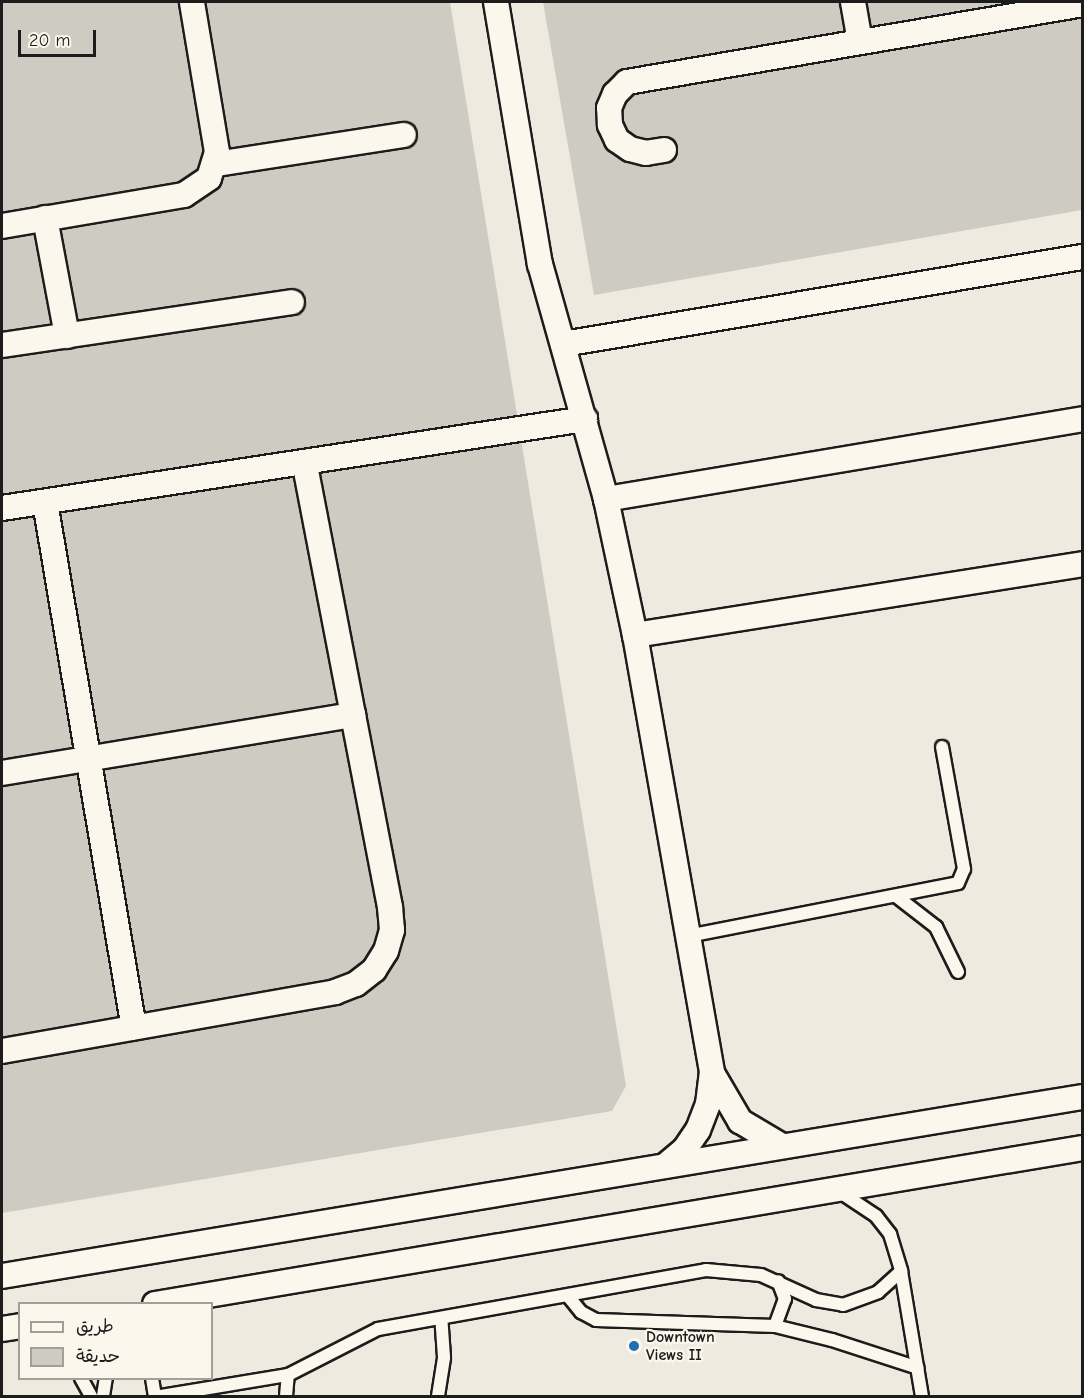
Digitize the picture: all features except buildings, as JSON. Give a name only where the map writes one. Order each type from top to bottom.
[{"type":"street","points":[[2,226],[184,195],[198,189],[216,164],[192,2]]},
{"type":"street","points":[[496,2],[532,223],[606,499],[635,635],[712,1073],[708,1104],[698,1130],[685,1149],[665,1166]]},
{"type":"street","points":[[853,2],[860,41]]},
{"type":"street","points":[[664,150],[646,153],[630,149],[617,140],[610,125],[609,108],[615,94],[627,82],[1083,4]]},
{"type":"street","points":[[216,164],[404,135]]},
{"type":"street","points":[[45,218],[67,336]]},
{"type":"street","points":[[563,344],[1083,256]]},
{"type":"street","points":[[2,345],[292,302]]},
{"type":"street","points":[[606,499],[1083,418]]},
{"type":"street","points":[[2,508],[585,419]]},
{"type":"street","points":[[2,1051],[335,992],[356,984],[374,970],[389,940],[390,907],[304,462]]},
{"type":"street","points":[[45,502],[134,1028]]},
{"type":"street","points":[[635,635],[1083,564]]},
{"type":"street","points":[[2,773],[353,715]]},
{"type":"street","points":[[712,1073],[740,1121],[782,1146]]},
{"type":"street","points":[[2,1276],[1083,1096]]},
{"type":"street","points":[[171,1302],[1083,1148]]},
{"type":"street","points":[[2,1329],[18,1326]]},
{"type":"lane","points":[[688,936],[957,883],[964,875],[942,747]]},
{"type":"lane","points":[[896,896],[936,927],[958,972]]},
{"type":"lane","points":[[836,1189],[884,1224],[901,1271],[922,1396]]},
{"type":"lane","points":[[161,1396],[288,1375],[319,1363],[361,1335],[441,1318],[706,1270],[743,1271],[778,1281],[816,1300],[843,1305],[867,1299],[901,1271]]},
{"type":"lane","points":[[775,1326],[785,1299],[778,1281]]},
{"type":"lane","points":[[568,1296],[581,1312],[615,1323],[720,1322],[775,1326],[832,1340],[918,1368]]},
{"type":"lane","points":[[438,1396],[444,1357],[441,1318]]},
{"type":"lane","points":[[286,1396],[288,1375]]},
{"type":"lane","points":[[82,1380],[91,1396]]},
{"type":"lane","points":[[103,1396],[106,1380]]},
{"type":"lane","points":[[152,1380],[155,1396]]},
{"type":"green space","points":[[2,2],[450,2],[626,1086],[612,1111],[2,1213]]},
{"type":"green space","points":[[543,2],[1082,2],[1082,210],[594,295]]},
{"type":"place","name":"Downtown Views II","points":[[634,1346]]}]
